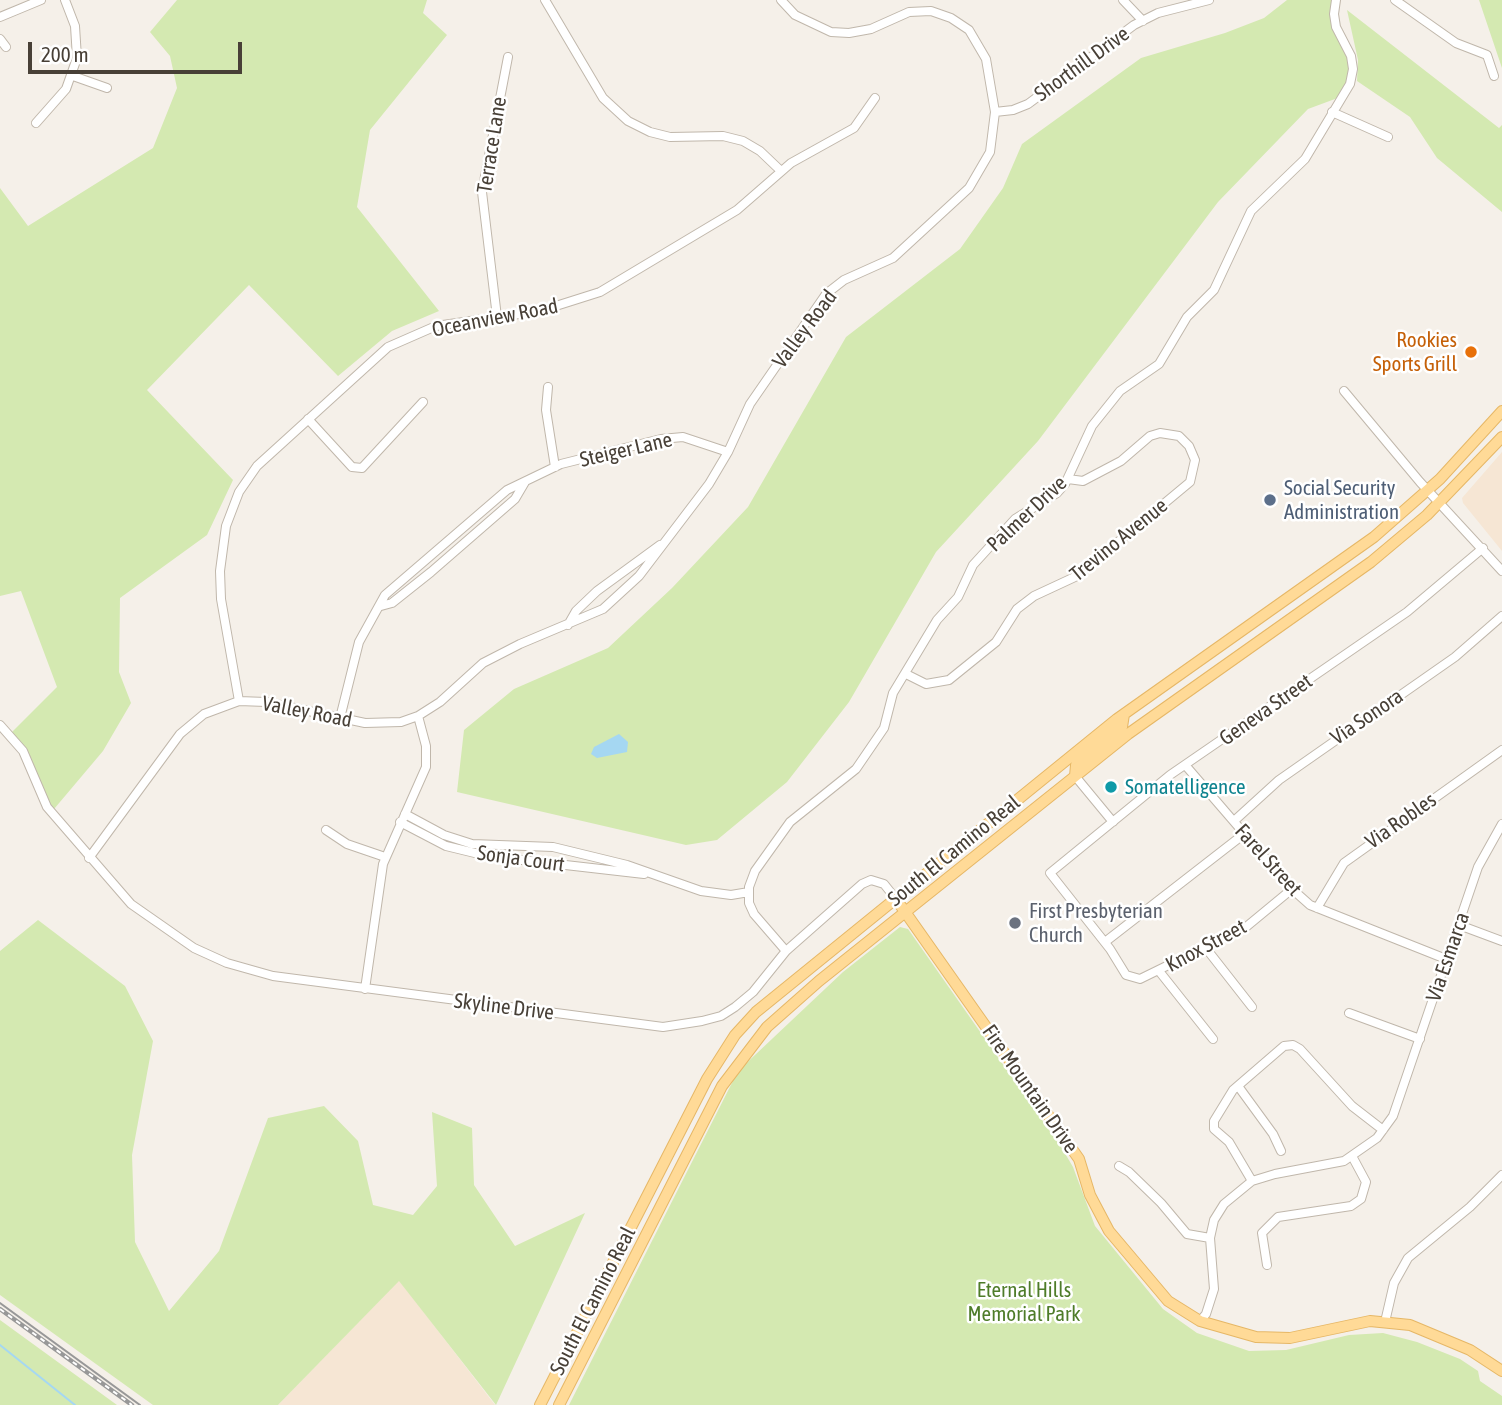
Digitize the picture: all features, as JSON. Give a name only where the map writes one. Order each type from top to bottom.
[{"type":"main road","name":"South El Camino Real","points":[[540,1405],[718,1059],[744,1025],[770,999],[1124,714],[1335,567],[1428,490],[1502,411]]},
{"type":"main road","name":"South El Camino Real","points":[[559,1405],[735,1065],[788,1007],[1146,721],[1371,562],[1440,502],[1502,437]]},
{"type":"main road","points":[[1075,776],[1076,765],[1122,727],[1124,714]]},
{"type":"main road","name":"Fire Mountain Drive","points":[[896,899],[1079,1159],[1093,1202],[1109,1231],[1161,1294],[1200,1321],[1235,1334],[1290,1338],[1338,1326],[1385,1322],[1410,1325],[1470,1350],[1502,1371]]},
{"type":"street","points":[[0,16],[41,0]]},
{"type":"street","points":[[36,122],[57,102],[73,76],[77,38],[65,0]]},
{"type":"street","points":[[545,0],[603,99],[628,121],[650,132],[670,137],[723,136],[743,141],[760,151],[781,171]]},
{"type":"street","name":"Valley Road","points":[[89,858],[180,734],[204,714],[239,701],[267,702],[382,724],[418,716],[440,702],[483,663],[520,644],[603,610],[639,576],[709,484],[728,452],[750,404],[827,294],[844,280],[893,258],[969,188],[990,152],[995,112],[986,59],[969,30],[951,18],[931,11],[909,12],[871,29],[849,33],[831,32],[795,15],[781,0]]},
{"type":"street","points":[[1123,0],[1143,21]]},
{"type":"street","name":"Shorthill Drive","points":[[995,112],[1028,104],[1158,13],[1209,0]]},
{"type":"street","name":"Palmer Drive","points":[[749,892],[755,871],[784,830],[856,769],[884,728],[893,693],[937,621],[958,597],[973,565],[1016,519],[1057,493],[1068,479],[1092,426],[1120,391],[1159,363],[1187,317],[1214,290],[1251,211],[1304,159],[1350,84],[1353,69],[1336,27],[1336,0]]},
{"type":"street","points":[[1395,0],[1456,43],[1487,55],[1494,76]]},
{"type":"street","name":"Terrace Lane","points":[[497,317],[482,192],[508,57]]},
{"type":"street","points":[[73,76],[107,88]]},
{"type":"street","name":"Oceanview Road","points":[[239,701],[221,599],[220,571],[226,526],[239,492],[257,466],[388,347],[436,326],[540,311],[600,292],[737,210],[781,171],[811,150],[854,128],[871,108],[875,98]]},
{"type":"street","points":[[1332,112],[1388,137]]},
{"type":"street","points":[[548,387],[546,410],[555,467]]},
{"type":"street","points":[[1344,391],[1428,490],[1502,571]]},
{"type":"street","points":[[308,419],[352,467],[362,468],[423,402]]},
{"type":"street","name":"Trevino Avenue","points":[[906,674],[926,684],[949,680],[996,642],[1017,609],[1034,596],[1077,576],[1189,482],[1195,460],[1189,446],[1179,436],[1160,433],[1150,436],[1112,466],[1083,481],[1068,479]]},
{"type":"street","name":"Steiger Lane","points":[[340,718],[359,642],[368,621],[381,607],[385,595],[508,490],[555,467],[661,439],[683,437],[728,452]]},
{"type":"street","name":"Valley Road","points":[[568,625],[576,611],[597,591],[661,544]]},
{"type":"street","name":"Geneva Street","points":[[1105,942],[1050,873],[1186,766],[1406,612],[1483,548]]},
{"type":"street","name":"Via Sonora","points":[[1234,821],[1279,780],[1455,657],[1502,616]]},
{"type":"street","points":[[365,989],[385,857],[425,767],[426,746],[418,716]]},
{"type":"street","name":"Skyline Drive","points":[[0,724],[23,751],[47,807],[131,904],[194,948],[227,963],[273,976],[663,1027],[721,1016],[753,992],[786,951],[862,884],[871,880],[884,884],[896,899]]},
{"type":"street","name":"Via Robles","points":[[1317,908],[1344,863],[1502,750]]},
{"type":"street","name":"Farel Street","points":[[1186,766],[1292,889],[1317,908],[1446,959]]},
{"type":"street","points":[[1075,776],[1114,822]]},
{"type":"street","name":"Sonja Court","points":[[402,818],[446,845],[487,856],[624,874],[648,874]]},
{"type":"street","name":"Sonja Court","points":[[402,818],[472,844],[563,849],[627,865],[701,891],[731,895],[749,892]]},
{"type":"street","name":"Via Esmarca","points":[[1383,1130],[1393,1116],[1478,867],[1502,824]]},
{"type":"street","points":[[326,830],[346,844],[385,857]]},
{"type":"street","points":[[1213,1040],[1155,973],[1140,979],[1130,978],[1105,942],[1244,834]]},
{"type":"street","name":"Knox Street","points":[[1155,973],[1246,927],[1292,889]]},
{"type":"street","points":[[749,892],[754,914],[786,951]]},
{"type":"street","points":[[1458,925],[1502,941]]},
{"type":"street","points":[[1205,947],[1252,1007]]},
{"type":"street","points":[[1349,1013],[1420,1039]]},
{"type":"street","points":[[1200,1321],[1206,1314],[1214,1289],[1210,1238],[1214,1220],[1224,1204],[1252,1181],[1344,1161],[1383,1130],[1352,1106],[1293,1045],[1283,1046],[1238,1086],[1214,1121],[1214,1129],[1229,1142],[1252,1181]]},
{"type":"street","points":[[1238,1086],[1273,1134],[1281,1151]]},
{"type":"street","points":[[1267,1265],[1262,1233],[1278,1217],[1351,1206],[1362,1199],[1366,1182],[1352,1156]]},
{"type":"street","points":[[1119,1166],[1145,1187],[1187,1234],[1210,1238]]},
{"type":"street","points":[[1385,1322],[1394,1283],[1408,1258],[1470,1208],[1502,1175]]},
{"type":"shaded area","points":[[1502,452],[1502,551],[1463,503],[1462,498]]},
{"type":"shaded area","points":[[399,1280],[495,1405],[278,1405]]},
{"type":"green space","points":[[177,0],[427,0],[423,13],[447,35],[370,130],[357,207],[439,311],[392,331],[338,376],[249,285],[147,390],[233,480],[207,535],[120,598],[119,672],[131,703],[103,751],[49,815],[27,759],[9,735],[57,687],[21,591],[0,596],[0,188],[28,226],[153,148],[177,88],[170,56],[150,32]]},
{"type":"green space","points":[[1287,0],[1336,0],[1334,14],[1352,69],[1343,96],[1308,109],[1218,202],[1038,441],[936,552],[849,702],[787,782],[717,840],[686,845],[457,792],[464,730],[514,689],[608,648],[672,588],[748,507],[846,337],[960,249],[1003,188],[1022,144],[1141,58],[1225,33],[1264,18]]},
{"type":"green space","points":[[1479,0],[1502,0],[1502,68]]},
{"type":"green space","points":[[1347,10],[1499,128],[1502,125],[1502,212],[1437,158],[1410,117],[1357,81],[1358,60]]},
{"type":"green space","points":[[38,920],[125,986],[153,1041],[132,1155],[135,1242],[169,1311],[219,1251],[268,1118],[324,1106],[358,1141],[373,1205],[413,1215],[437,1186],[432,1112],[472,1128],[474,1185],[515,1246],[585,1213],[496,1405],[399,1281],[278,1405],[153,1405],[0,1295],[0,951]]},
{"type":"green space","name":"Eternal Hills Memorial Park","points":[[900,927],[908,929],[1063,1150],[1073,1167],[1095,1226],[1163,1309],[1197,1333],[1249,1351],[1286,1350],[1349,1335],[1383,1333],[1417,1342],[1460,1359],[1478,1371],[1480,1381],[1502,1396],[1502,1405],[569,1405],[738,1071],[843,972]]},
{"type":"green space","points":[[0,1320],[117,1405],[0,1405]]},
{"type":"water","points":[[619,734],[628,742],[627,752],[597,758],[591,754],[594,747]]},
{"type":"waterway","points":[[0,1345],[75,1405]]},
{"type":"tram line","points":[[0,1303],[140,1405]]},
{"type":"railway","points":[[0,1309],[132,1405]]},
{"type":"place","name":"Rookies Sports Grill","points":[[1471,352]]},
{"type":"place","name":"Social Security Administration","points":[[1270,500]]},
{"type":"place","name":"Somatelligence","points":[[1111,787]]},
{"type":"place","name":"First Presbyterian Church","points":[[1015,923]]}]
